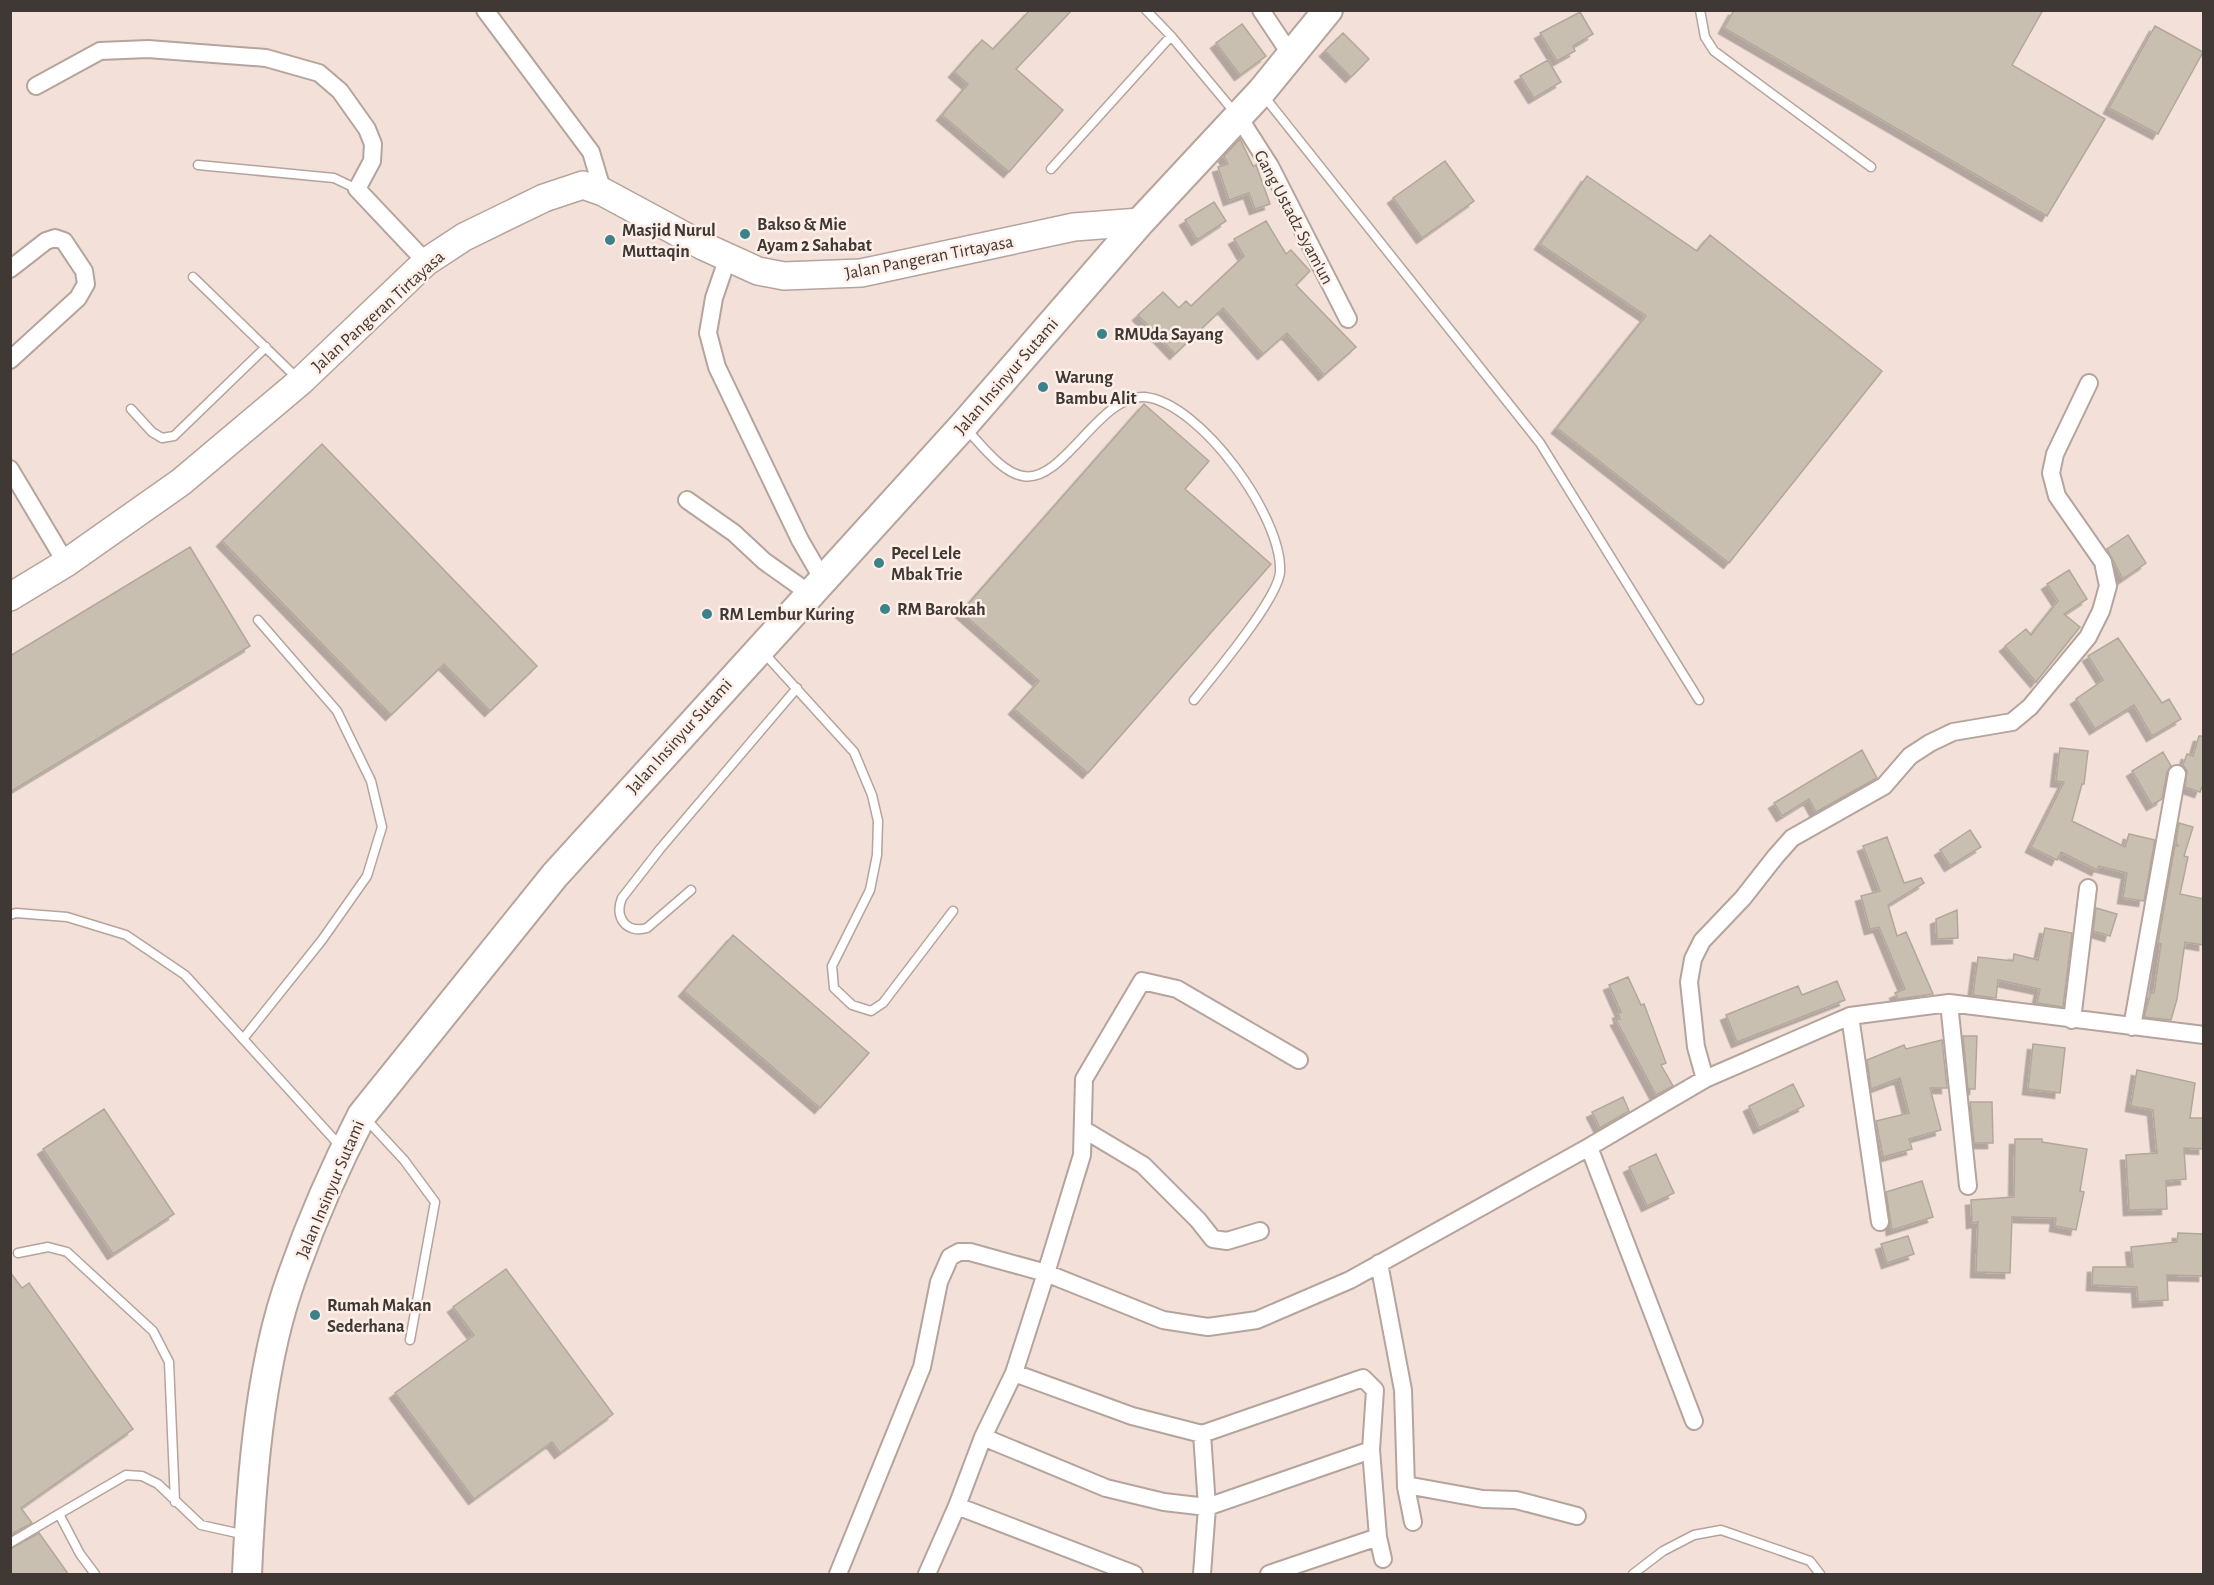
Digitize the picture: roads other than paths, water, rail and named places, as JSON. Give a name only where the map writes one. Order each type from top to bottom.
[{"type":"highway","name":"Jalan Insinyur Sutami","points":[[247,1575],[248,1536],[265,1386],[287,1292],[344,1149],[362,1114],[555,875],[815,585],[963,426],[1140,222],[1261,92],[1328,10]]},
{"type":"main road","name":"Jalan Pangeran Tirtayasa","points":[[10,597],[66,562],[181,482],[301,381],[426,262],[464,237],[544,198],[583,186],[603,192],[758,271],[784,276],[861,273],[1074,227],[1140,222]]},
{"type":"street","points":[[486,10],[591,152],[603,192]]},
{"type":"street","points":[[1261,10],[1292,55]]},
{"type":"street","points":[[36,86],[100,51],[148,48],[266,58],[319,73],[340,91],[367,129],[373,144],[372,161],[357,189],[426,262]]},
{"type":"street","name":"Gang Ustadz Syam'un","points":[[1238,116],[1270,166],[1348,319]]},
{"type":"street","points":[[10,269],[46,241],[55,238],[64,241],[84,272],[86,284],[78,298],[10,360]]},
{"type":"street","points":[[728,257],[714,298],[708,333],[717,368],[800,540],[815,585]]},
{"type":"street","points":[[1705,1078],[1696,1047],[1689,982],[1693,959],[1702,940],[1743,898],[1792,838],[1884,786],[1910,756],[1930,743],[1953,732],[2012,722],[2030,707],[2088,637],[2101,611],[2108,586],[2103,561],[2057,496],[2051,473],[2055,454],[2089,383]]},
{"type":"street","points":[[10,469],[66,562]]},
{"type":"street","points":[[687,500],[734,533],[764,561],[815,585]]},
{"type":"street","points":[[2132,1027],[2177,774]]},
{"type":"street","points":[[2072,1020],[2088,888]]},
{"type":"street","points":[[928,1574],[983,1437],[1014,1373],[1046,1273],[1082,1155],[1084,1079],[1142,981],[1177,989],[1299,1060]]},
{"type":"street","points":[[838,1575],[922,1366],[939,1282],[950,1257],[959,1252],[970,1252],[1046,1273],[1163,1320],[1208,1326],[1257,1320],[1350,1280],[1589,1148],[1705,1078],[1850,1016],[1949,1003],[2204,1035]]},
{"type":"street","points":[[1949,1003],[1968,1186]]},
{"type":"street","points":[[1850,1016],[1880,1222]]},
{"type":"street","points":[[1083,1129],[1143,1165],[1198,1220],[1213,1239],[1227,1241],[1260,1231]]},
{"type":"street","points":[[1589,1148],[1694,1421]]},
{"type":"street","points":[[1379,1263],[1403,1390],[1406,1485],[1413,1522]]},
{"type":"street","points":[[1014,1373],[1132,1416],[1202,1434],[1363,1378],[1374,1390],[1371,1450],[1378,1537],[1383,1559]]},
{"type":"street","points":[[1202,1434],[1207,1507],[1202,1575]]},
{"type":"street","points":[[983,1437],[1106,1488],[1164,1502],[1207,1507],[1371,1450]]},
{"type":"street","points":[[1406,1485],[1483,1499],[1516,1500],[1577,1516]]},
{"type":"street","points":[[957,1506],[1134,1575]]},
{"type":"street","points":[[1269,1575],[1378,1537]]},
{"type":"lane","points":[[1146,10],[1171,36],[1238,116]]},
{"type":"lane","points":[[1700,10],[1704,36],[1714,51],[1872,167]]},
{"type":"lane","points":[[1052,169],[1171,36]]},
{"type":"lane","points":[[1261,92],[1540,443],[1699,700]]},
{"type":"lane","points":[[198,165],[334,178],[357,189]]},
{"type":"lane","points":[[193,277],[301,381]]},
{"type":"lane","points":[[131,409],[152,432],[162,438],[174,436],[266,346]]},
{"type":"lane","points":[[963,426],[1005,467],[1022,477],[1039,475],[1058,463],[1098,420],[1123,404],[1142,397],[1161,401],[1186,417],[1219,446],[1265,515],[1277,550],[1280,574],[1263,610],[1194,700]]},
{"type":"lane","points":[[243,1039],[322,940],[367,876],[382,827],[371,781],[337,711],[258,620]]},
{"type":"lane","points":[[759,648],[854,752],[872,795],[878,821],[877,855],[870,890],[831,966],[834,988],[852,1005],[872,1011],[883,1003],[953,911]]},
{"type":"lane","points":[[691,890],[647,928],[630,929],[620,916],[618,907],[622,898],[660,849],[796,688]]},
{"type":"lane","points":[[10,915],[16,913],[68,917],[126,935],[185,975],[344,1149]]},
{"type":"lane","points":[[362,1114],[404,1160],[435,1202],[410,1340]]},
{"type":"lane","points":[[18,1253],[48,1247],[68,1252],[153,1330],[169,1362],[175,1502]]},
{"type":"lane","points":[[10,1543],[126,1475],[142,1476],[158,1484],[201,1525],[248,1536]]},
{"type":"lane","points":[[59,1514],[95,1575]]},
{"type":"lane","points":[[1633,1575],[1663,1551],[1694,1535],[1721,1530],[1810,1561],[1820,1575]]},
{"type":"place","name":"Bakso & Mie Ayam 2 Sahabat","points":[[745,234]]},
{"type":"place","name":"Masjid Nurul Muttaqin","points":[[610,240]]},
{"type":"place","name":"RMUda Sayang","points":[[1102,334]]},
{"type":"place","name":"Warung Bambu Alit","points":[[1043,387]]},
{"type":"place","name":"Pecel Lele Mbak Trie","points":[[879,563]]},
{"type":"place","name":"RM Barokah","points":[[885,609]]},
{"type":"place","name":"RM Lembur Kuring","points":[[707,614]]},
{"type":"place","name":"Rumah Makan Sederhana","points":[[315,1315]]}]
